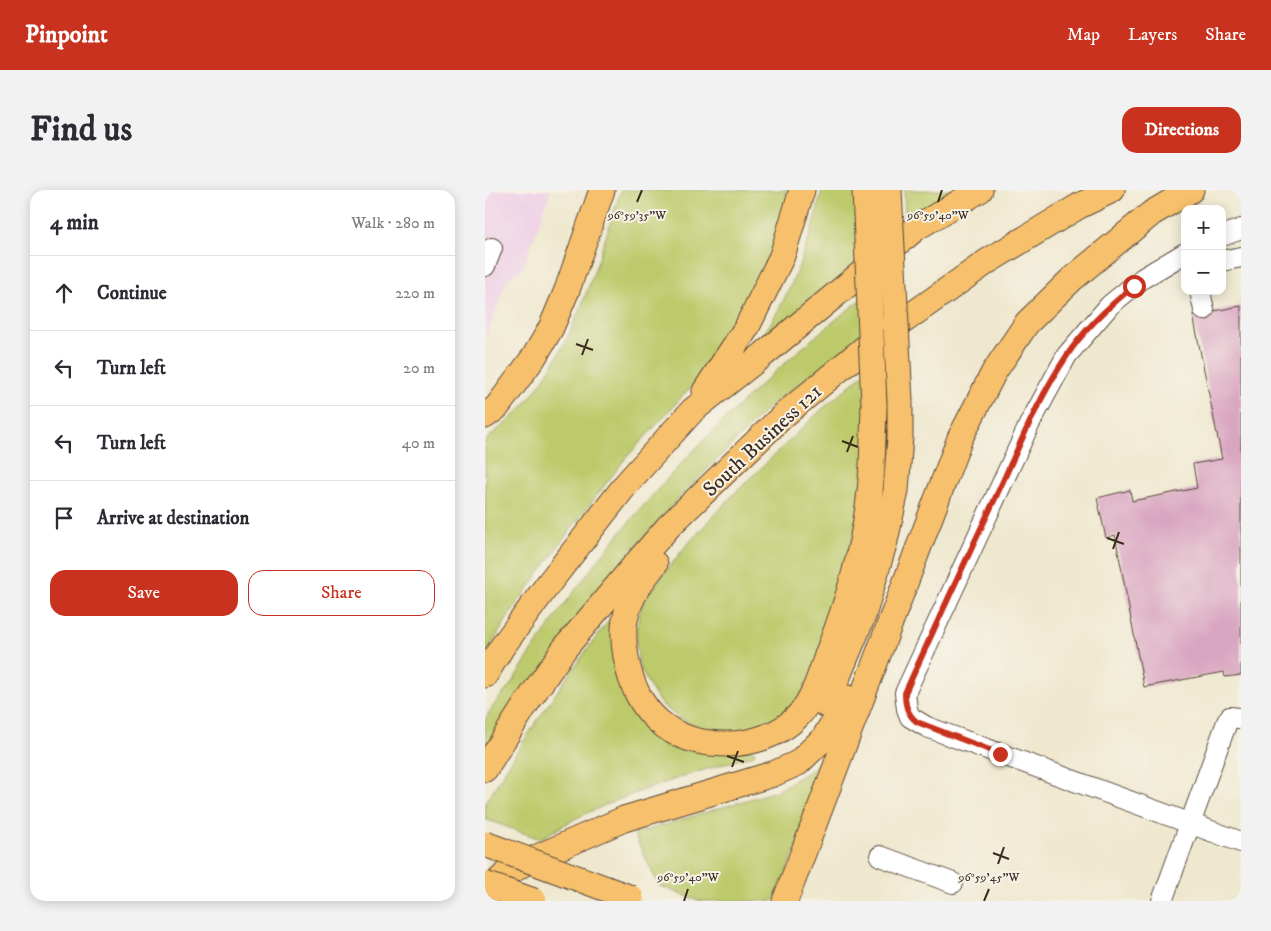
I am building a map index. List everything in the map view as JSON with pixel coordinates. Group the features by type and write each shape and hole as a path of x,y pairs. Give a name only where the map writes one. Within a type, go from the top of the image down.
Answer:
{"main road":[{"path":"485,416 497,408 534,358 551,328 587,236 602,190"},
{"path":"693,410 751,318 782,256 802,190"},
{"path":"669,526 669,546 633,595 623,628 629,674 640,700 654,717 672,732 691,739 713,744 741,744 761,739 777,732 798,716 813,694 844,612 863,533 870,492 874,405 865,190"},
{"path":"773,774 806,735 827,703 863,616 885,541 896,491 900,437 900,401 889,190"},
{"path":"485,674 549,583 628,482 693,410 764,354 916,228 980,190"},
{"name":"South Business 121","path":"485,770 526,704 565,648 634,566 669,526 785,414 865,348 988,261 1079,206 1112,190"},
{"path":"788,896 913,560 965,429 995,372 1027,324 1072,279 1144,219 1191,190"},
{"path":"485,894 505,875 527,862 624,819 773,774 798,763 824,738 842,710 866,660 897,576 904,566 913,560"},
{"path":"485,844 635,899"},
{"path":"485,884 534,901"}],"street":[{"path":"1226,235 1241,229"},
{"path":"1181,255 1143,278 1110,305 1067,355 1030,423 905,693 905,699 910,717 927,727 1241,842"},
{"path":"1226,261 1241,257"},
{"path":"1162,901 1227,722 1230,717 1239,718"},
{"path":"880,856 953,883"}],"shaded area":[{"path":"485,190 551,190 523,268 507,279 485,340"}],"green space":[{"path":"621,190 795,190 793,204 723,352 625,459 571,529 512,611 485,655 485,441 524,405 558,356 583,302"},
{"path":"822,190 859,190 862,258 749,356 773,319 791,285 809,238"},
{"path":"904,190 957,190 905,220"},
{"path":"864,297 866,330 768,408 683,494 624,559 485,755 485,721 490,711 511,684 560,610 598,560 679,466 723,421 769,378"},
{"path":"870,368 868,484 808,695 771,726 724,736 689,724 660,703 640,668 636,646 637,626 641,608 649,593 685,547 731,497 819,412"},
{"path":"622,603 642,713 755,751 754,755 625,797 577,818 540,839 485,819 485,804 517,752 567,677"},
{"path":"841,741 774,901 700,901 659,886 634,834 776,791 811,770"}],"building":[{"path":"1241,306 1241,675 1225,677 1224,672 1144,687 1115,535 1106,538 1097,498 1130,490 1132,501 1197,488 1193,464 1222,459 1193,315"}],"route":[{"path":"1000,754 917,722 910,717 905,693 1030,423 1055,374 1081,337 1110,305 1134,286"}]}
